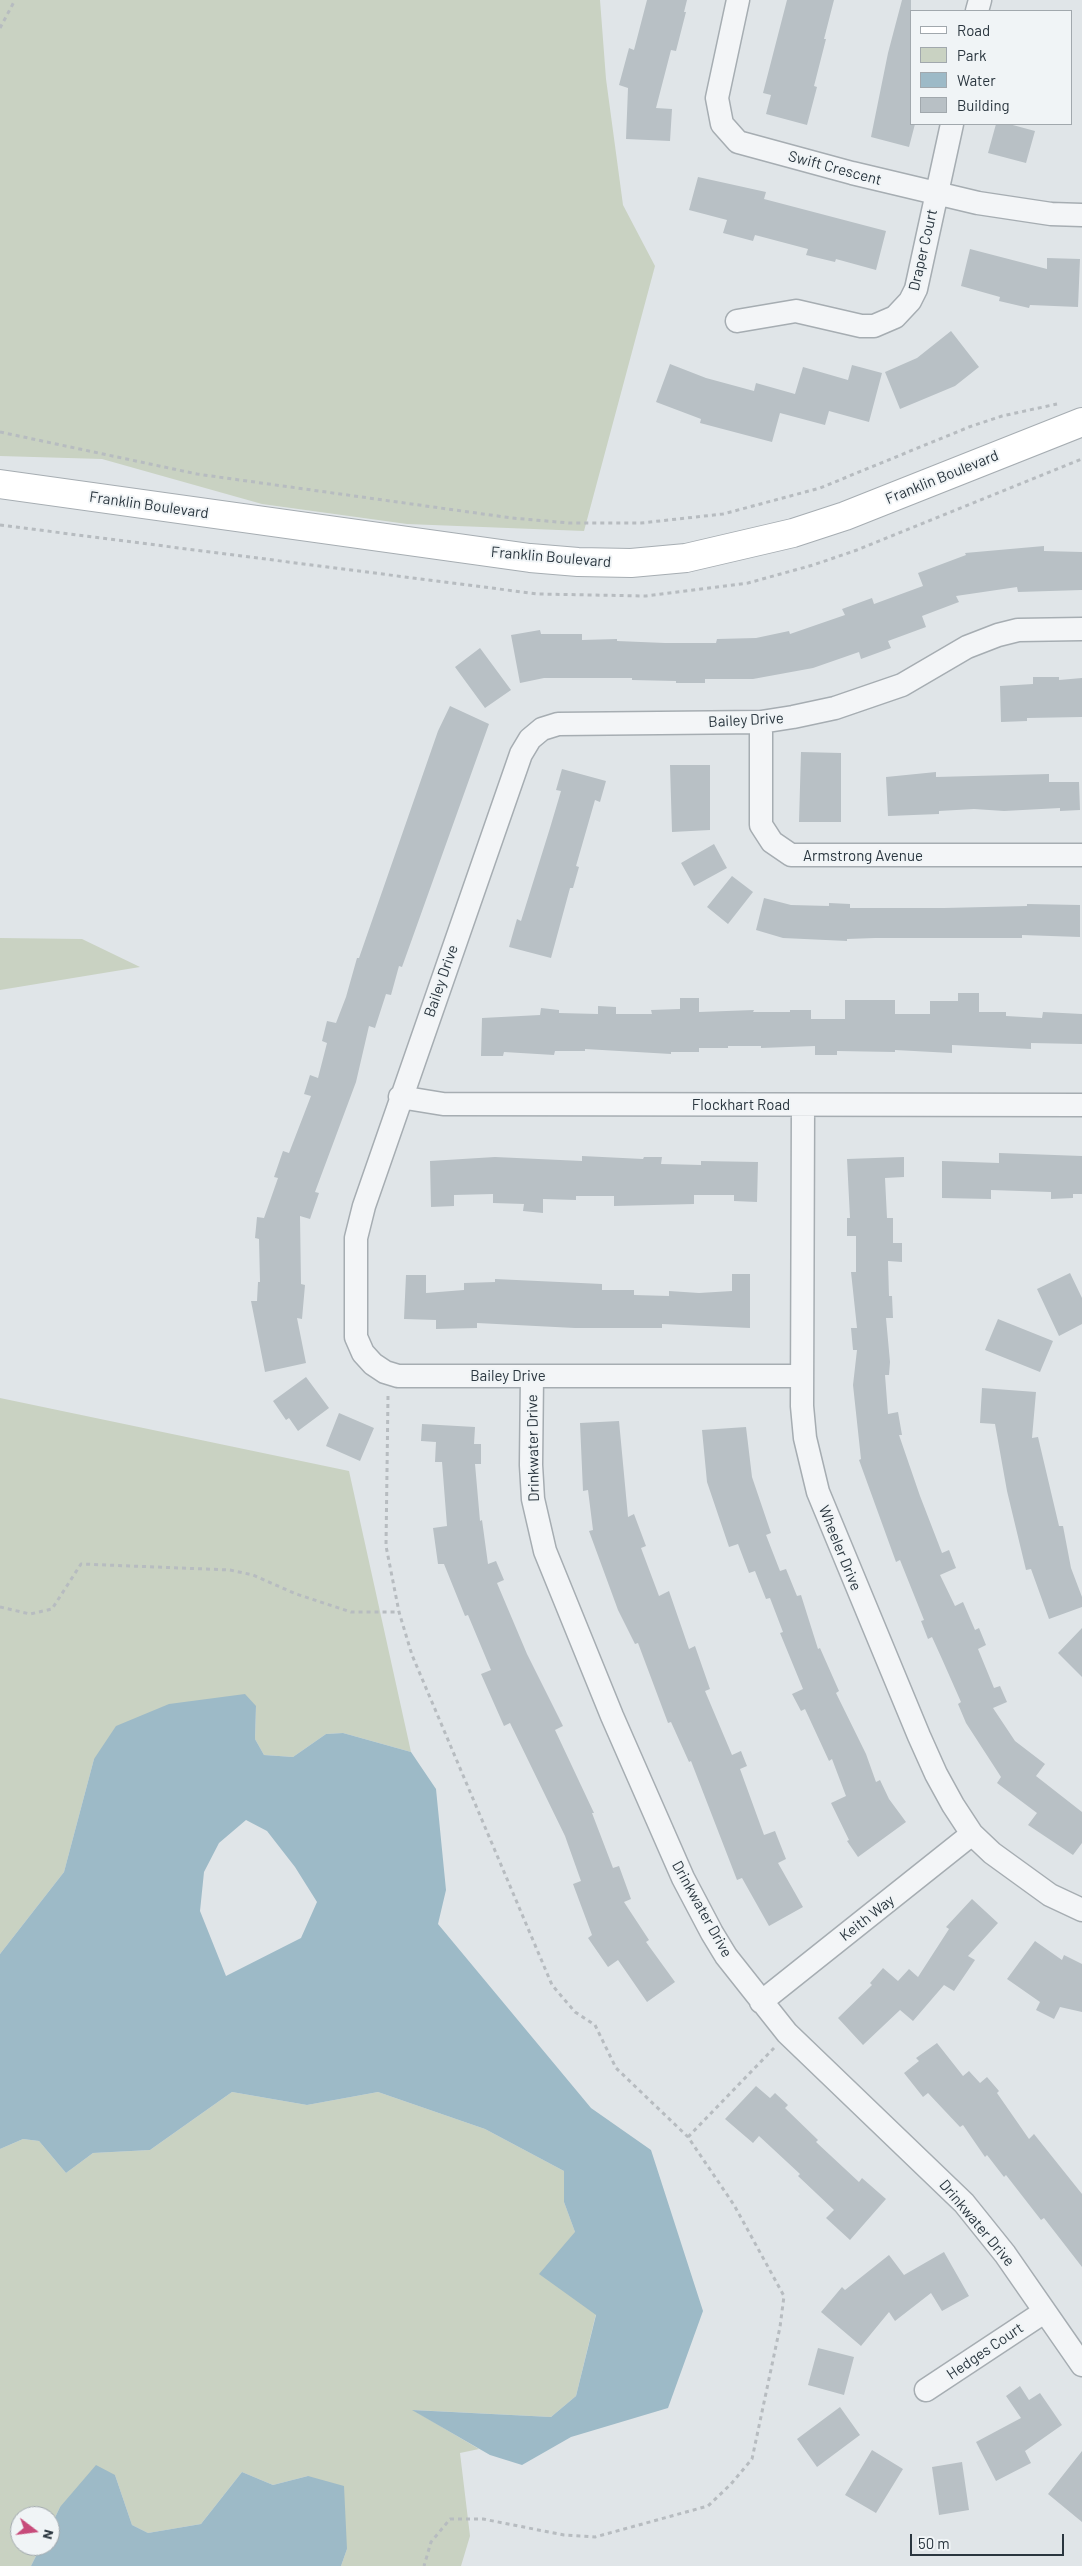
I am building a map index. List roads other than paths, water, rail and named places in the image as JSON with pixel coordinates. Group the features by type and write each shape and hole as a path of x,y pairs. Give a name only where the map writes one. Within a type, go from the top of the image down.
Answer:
{"main road":[{"name":"Franklin Boulevard","path":"0,484 530,558 578,562 631,563 686,558 739,548 793,533 845,516 1082,422"}],"street":[{"name":"Swift Crescent","path":"738,0 717,98 722,124 738,142 937,194 1051,214 1082,215"},
{"name":"Draper Court","path":"737,321 796,311 861,326 874,326 895,317 910,301 916,289 952,125"},
{"name":"Bailey Drive","path":"802,1376 398,1376 385,1372 373,1364 363,1353 356,1337 356,1238 400,1097 521,754 530,738 542,729 558,724 761,722 835,708 884,692 918,676 974,644 998,635 1018,630 1082,629"},
{"name":"Armstrong Avenue","path":"761,722 762,825 772,842 791,855 1082,854"},
{"name":"Flockhart Road","path":"400,1097 443,1104 1082,1105"},
{"name":"Wheeler Drive","path":"803,1105 802,1376 805,1438 821,1500 936,1774 972,1834 1022,1876 1050,1895 1082,1910"},
{"name":"Drinkwater Drive","path":"532,1376 531,1465 533,1499 538,1527 555,1577 612,1716 683,1878 726,1956 787,2033 964,2203 1005,2254 1082,2365"},
{"name":"Keith Way","path":"761,2002 972,1834"},
{"name":"Hedges Court","path":"926,2390 1044,2312"}],"water":[{"path":"245,1694 256,1706 255,1739 264,1755 293,1757 326,1734 343,1733 411,1752 436,1789 446,1890 438,1924 591,2108 651,2150 703,2311 668,2408 571,2437 522,2465 490,2455 412,2410 551,2417 576,2396 596,2315 539,2274 575,2232 564,2202 564,2171 485,2129 378,2092 307,2105 232,2092 150,2150 93,2153 66,2173 39,2141 23,2139 0,2149 0,1954 64,1872 94,1759 116,1726 169,1704","holes":["246,1820 267,1831 295,1867 317,1902 301,1938 226,1976 200,1911 204,1872 219,1843"]},
{"path":"96,2465 115,2475 132,2525 148,2533 201,2524 242,2472 273,2485 308,2476 344,2486 347,2549 341,2566 31,2566 36,2556 60,2556 60,2507"}]}
